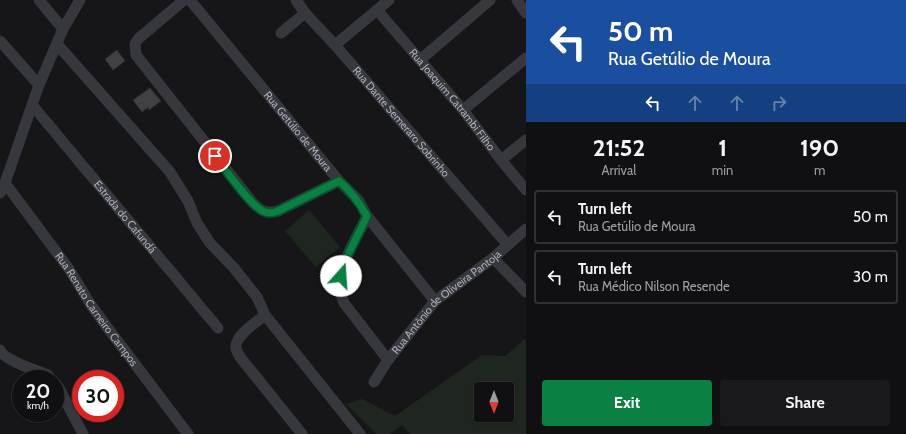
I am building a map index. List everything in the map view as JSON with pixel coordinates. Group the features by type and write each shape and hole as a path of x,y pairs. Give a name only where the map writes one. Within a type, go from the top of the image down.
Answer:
{"street":[{"path":"39,0 63,29"},
{"path":"2,188 33,106 39,85 63,29 80,0"},
{"path":"184,0 138,39 135,44 136,55 253,203 263,211 270,213 278,211 339,181"},
{"name":"Rua Getúlio de Moura","path":"190,0 339,181 353,194 367,216 435,302"},
{"name":"Rua Dante Semeraro Sobrinho","path":"296,0 305,13 335,45 507,244"},
{"path":"335,45 389,0"},
{"path":"420,60 490,0"},
{"path":"517,0 526,13"},
{"name":"Rua Joaquim Catrambi Filho","path":"377,10 463,110 526,190"},
{"path":"280,33 305,13"},
{"path":"0,41 39,85"},
{"path":"57,44 170,172 188,201 197,223 206,236 257,297 265,315 360,434"},
{"path":"463,110 526,58"},
{"name":"Estrada do Cafundá","path":"33,106 218,328"},
{"path":"501,160 526,140"},
{"name":"Rua Renato Carneiro Campos","path":"2,188 69,269 91,306 188,434"},
{"path":"367,216 342,267 340,284 341,296 344,303 388,360"},
{"name":"Rua Antônio de Oliveira Pantoja","path":"374,382 388,360 435,302 493,258 507,244 526,229"},
{"path":"493,258 526,292"},
{"path":"265,315 239,336 236,342 236,348 240,357 302,434"},
{"path":"0,350 2,354 10,360 35,370"},
{"path":"64,398 83,434"}],"shaded area":[{"path":"309,210 340,247 316,267 285,231"},
{"path":"526,338 526,434 410,434 402,425 390,434 376,434 346,404 362,399 395,416 482,355 505,356"}],"building":[{"path":"117,50 125,61 113,70 105,59"},
{"path":"150,88 161,101 149,110 148,107 142,112 133,100"}],"route":[{"path":"215,156 253,203 263,211 270,213 278,211 339,181 348,189 359,201 367,216 342,267 341,276"}]}
